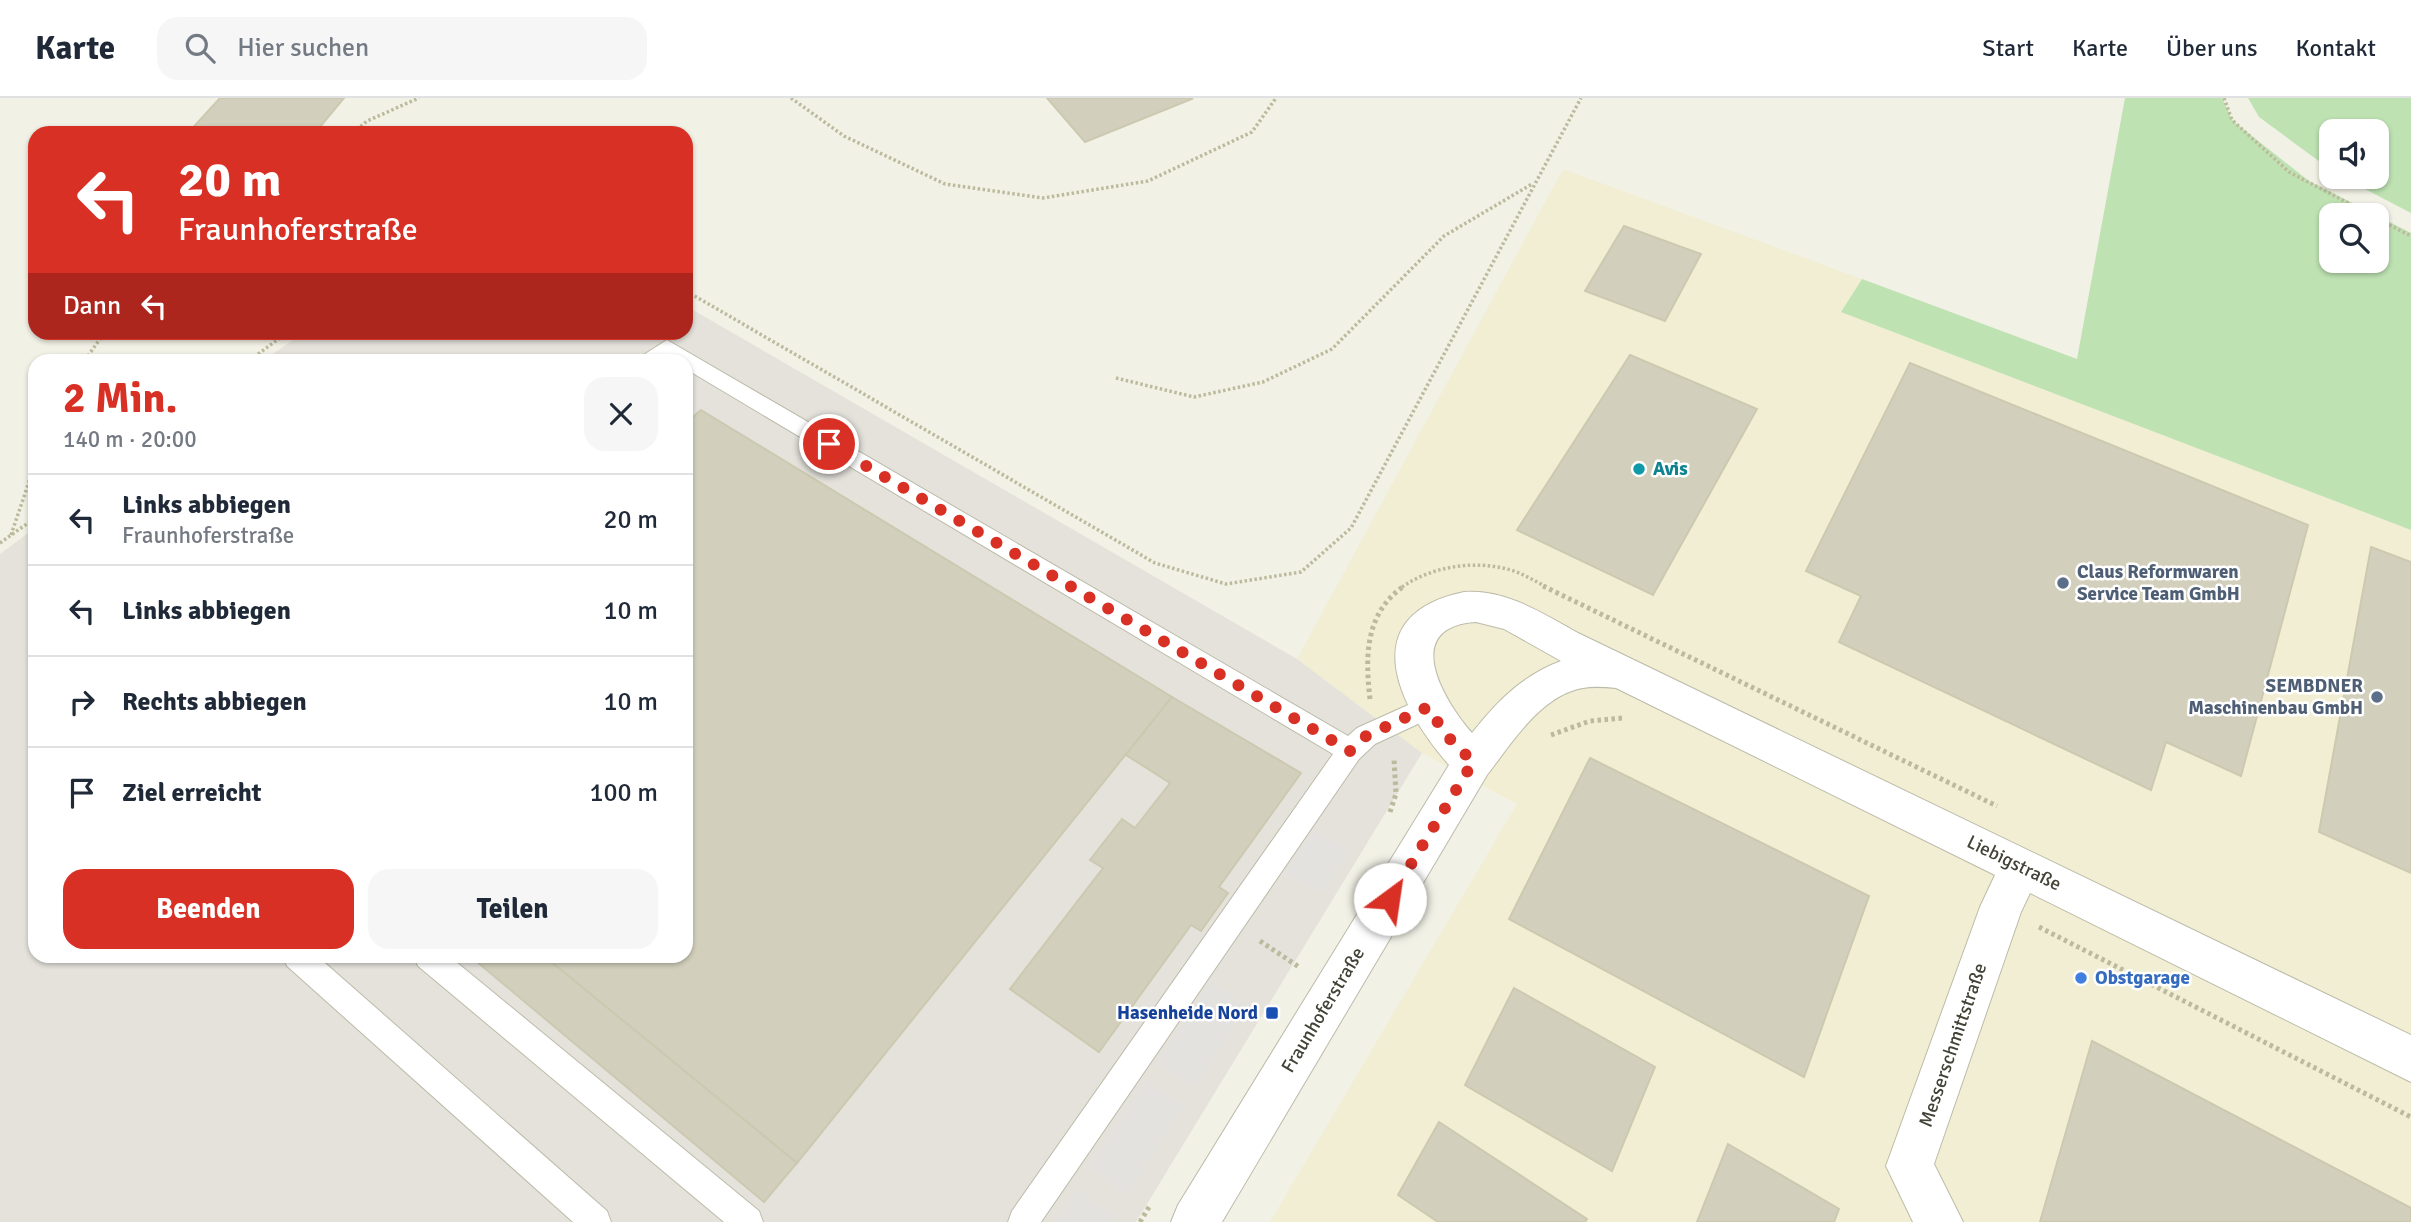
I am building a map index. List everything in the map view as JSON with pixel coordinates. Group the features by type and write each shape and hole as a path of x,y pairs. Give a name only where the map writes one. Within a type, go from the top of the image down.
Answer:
{"street":[{"path":"1473,762 1446,735 1428,707 1415,668 1414,649 1423,629 1437,615 1473,606 1505,614 1617,671"},
{"name":"Fraunhoferstraße","path":"1195,1222 1473,762 1531,695 1553,680 1580,671 1617,671"},
{"name":"Liebigstraße","path":"1617,671 2021,866 2411,1059"},
{"name":"Messerschmittstraße","path":"1939,1222 1910,1166 2001,907 2021,866"}],"lane":[{"path":"660,354 667,348 677,354"},
{"path":"693,363 1350,751"},
{"path":"1023,1222 1350,751 1366,736 1428,707"},
{"path":"305,963 596,1222"},
{"path":"436,963 748,1222"}],"path":[{"path":"361,126 419,98"},
{"path":"792,98 844,136 944,184 1043,198 1148,181 1251,132 1276,98"},
{"path":"693,295 1155,563 1226,584 1301,572 1351,528 1581,98"},
{"path":"2224,98 2232,120 2289,172 2348,203"},
{"path":"1116,378 1194,397 1263,382 1332,349 1444,236 1534,184"},
{"path":"2389,225 2411,236"},
{"path":"258,354 277,340"},
{"path":"10,536 28,484"},
{"path":"0,543 28,523"},
{"path":"1388,820 1396,794 1395,763 1370,700 1367,672 1371,626 1398,588 1422,574 1468,564 1509,569 1530,576 2001,808"},
{"path":"1507,720 1550,736 1590,721 1635,717"},
{"path":"2038,926 2411,1117"},
{"path":"1292,979 1307,956"},
{"path":"1140,1222 1154,1199"}],"shaded area":[{"path":"1563,169 1862,279 1842,312 2411,530 2411,1222 1270,1222 1517,804 1422,753 1297,659"},
{"path":"693,310 1297,659 1422,753 1136,1222 0,1222 0,554 28,533 28,963 693,963 693,354 273,354 293,340 693,340"},
{"path":"1314,830 1350,850 1320,894 1284,873"},
{"path":"1210,982 1246,1005 1194,1089 1157,1064"},
{"path":"1146,1080 1184,1105 1127,1195 1089,1168"},
{"path":"1077,1188 1115,1216 1111,1222 1055,1222"}],"green space":[{"path":"2125,98 2222,98 2233,121 2319,186 2319,189 2325,189 2352,203 2319,203 2319,273 2389,273 2389,222 2411,233 2411,530 1841,312 1862,279 2077,359"},
{"path":"2248,98 2411,98 2411,213 2365,189 2389,189 2389,119 2319,119 2319,161 2259,117"}],"building":[{"path":"220,98 344,98 321,126 194,126"},
{"path":"1047,98 1191,98 1192,99 1085,142"},
{"path":"1624,226 1701,254 1665,321 1585,291"},
{"name":"Avis","path":"1630,355 1757,409 1653,595 1517,530"},
{"name":"Claus Reformwaren Service Team GmbH","path":"1910,363 2308,525 2241,776 2166,742 2151,790 1839,642 1861,596 1806,571"},
{"path":"701,410 1172,697 797,1163 553,963 693,963 693,417"},
{"name":"SEMBDNER Maschinenbau GmbH","path":"2371,547 2411,562 2411,873 2319,832"},
{"path":"1172,697 1301,773 1219,887 1228,893 1201,931 1191,925 1099,1052 1010,989 1103,868 1090,860 1122,819 1135,828 1170,783 1126,755"},
{"path":"1590,758 1869,896 1804,1077 1509,919"},
{"path":"478,963 553,963 797,1163 764,1202"},
{"path":"1514,988 1655,1067 1612,1171 1465,1085"},
{"path":"2092,1041 2411,1208 2411,1222 2040,1222"},
{"path":"1439,1122 1587,1219 1585,1222 1438,1222 1398,1195"},
{"path":"1728,1144 1839,1209 1834,1222 1697,1222"}],"place":[{"name":"Avis","path":"1639,469"},
{"name":"Claus Reformwaren Service Team GmbH","path":"2063,583"},
{"name":"SEMBDNER Maschinenbau GmbH","path":"2377,697"},
{"name":"Obstgarage","path":"2081,978"},
{"name":"Hasenheide Nord","path":"1272,1013"}],"route":[{"path":"829,444 1350,751 1366,736 1428,707 1446,735 1473,762 1390,899"}]}
